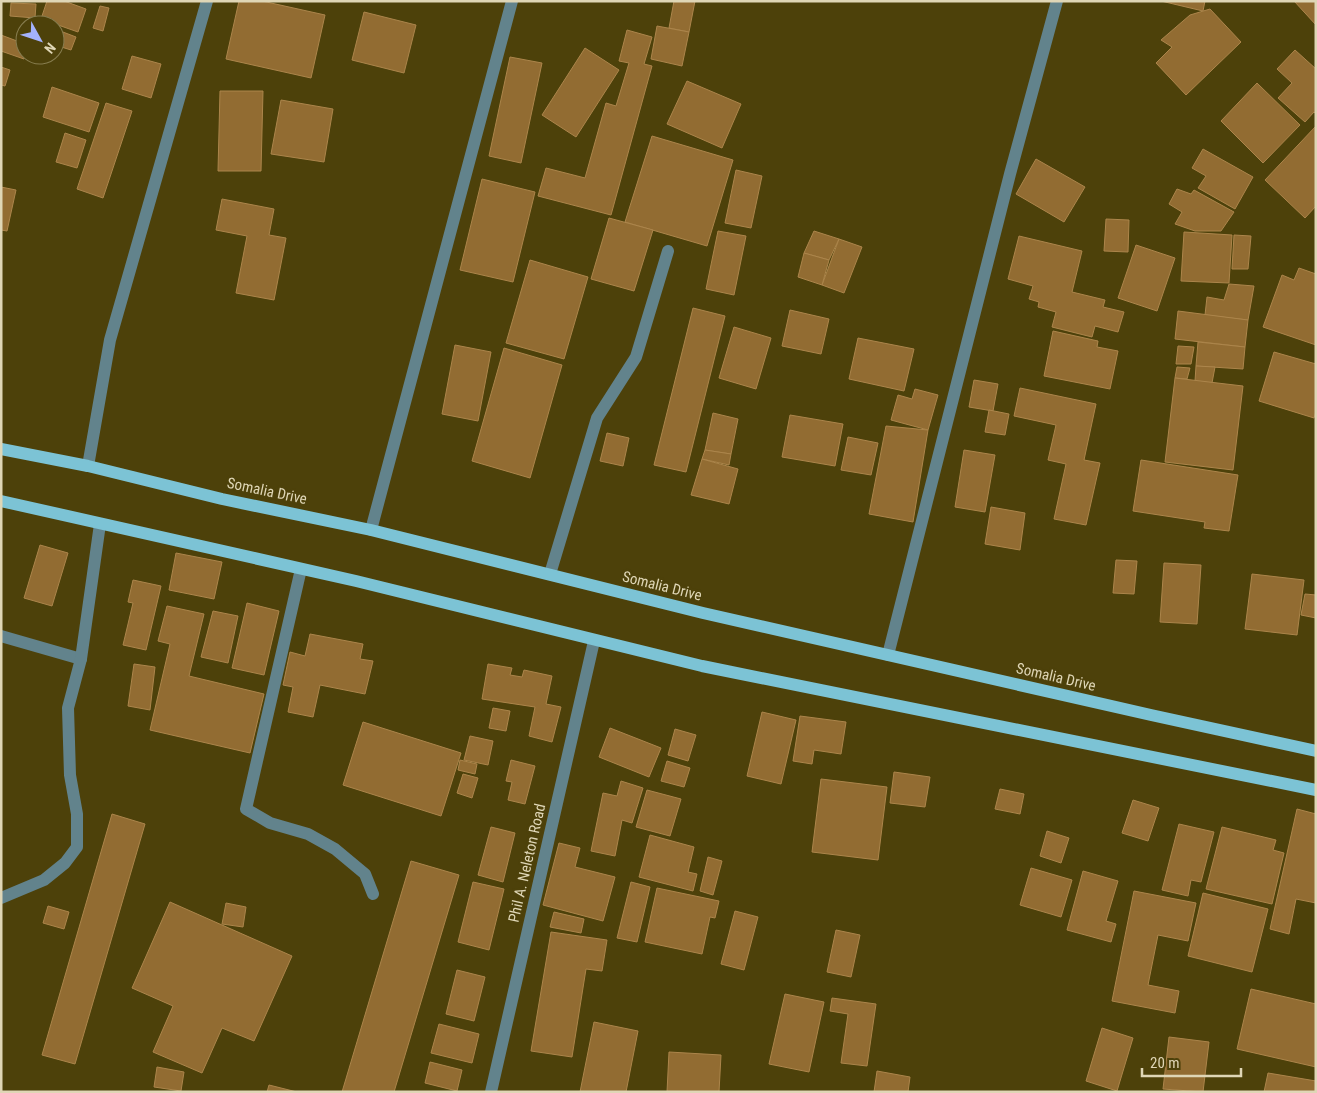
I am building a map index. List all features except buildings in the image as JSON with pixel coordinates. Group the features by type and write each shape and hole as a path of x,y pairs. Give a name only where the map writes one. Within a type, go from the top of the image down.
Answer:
{"main road":[{"name":"Somalia Drive","path":"1,449 88,466 222,499 371,530 694,611 1316,750"},
{"path":"1,501 301,569 702,666 1316,790"}],"street":[{"path":"88,466 110,340 207,1"},
{"path":"371,530 512,1"},
{"path":"888,655 1010,174 1057,1"},
{"path":"550,574 597,418 636,357 668,251"},
{"path":"1,898 44,880 65,863 77,846 77,814 70,775 68,708 80,659 100,524"},
{"path":"301,569 246,809 270,823 308,834 335,850 365,874 373,894"},
{"path":"1,636 80,659"},
{"name":"Phil A. Neleton Road","path":"491,1092 594,641"}]}
